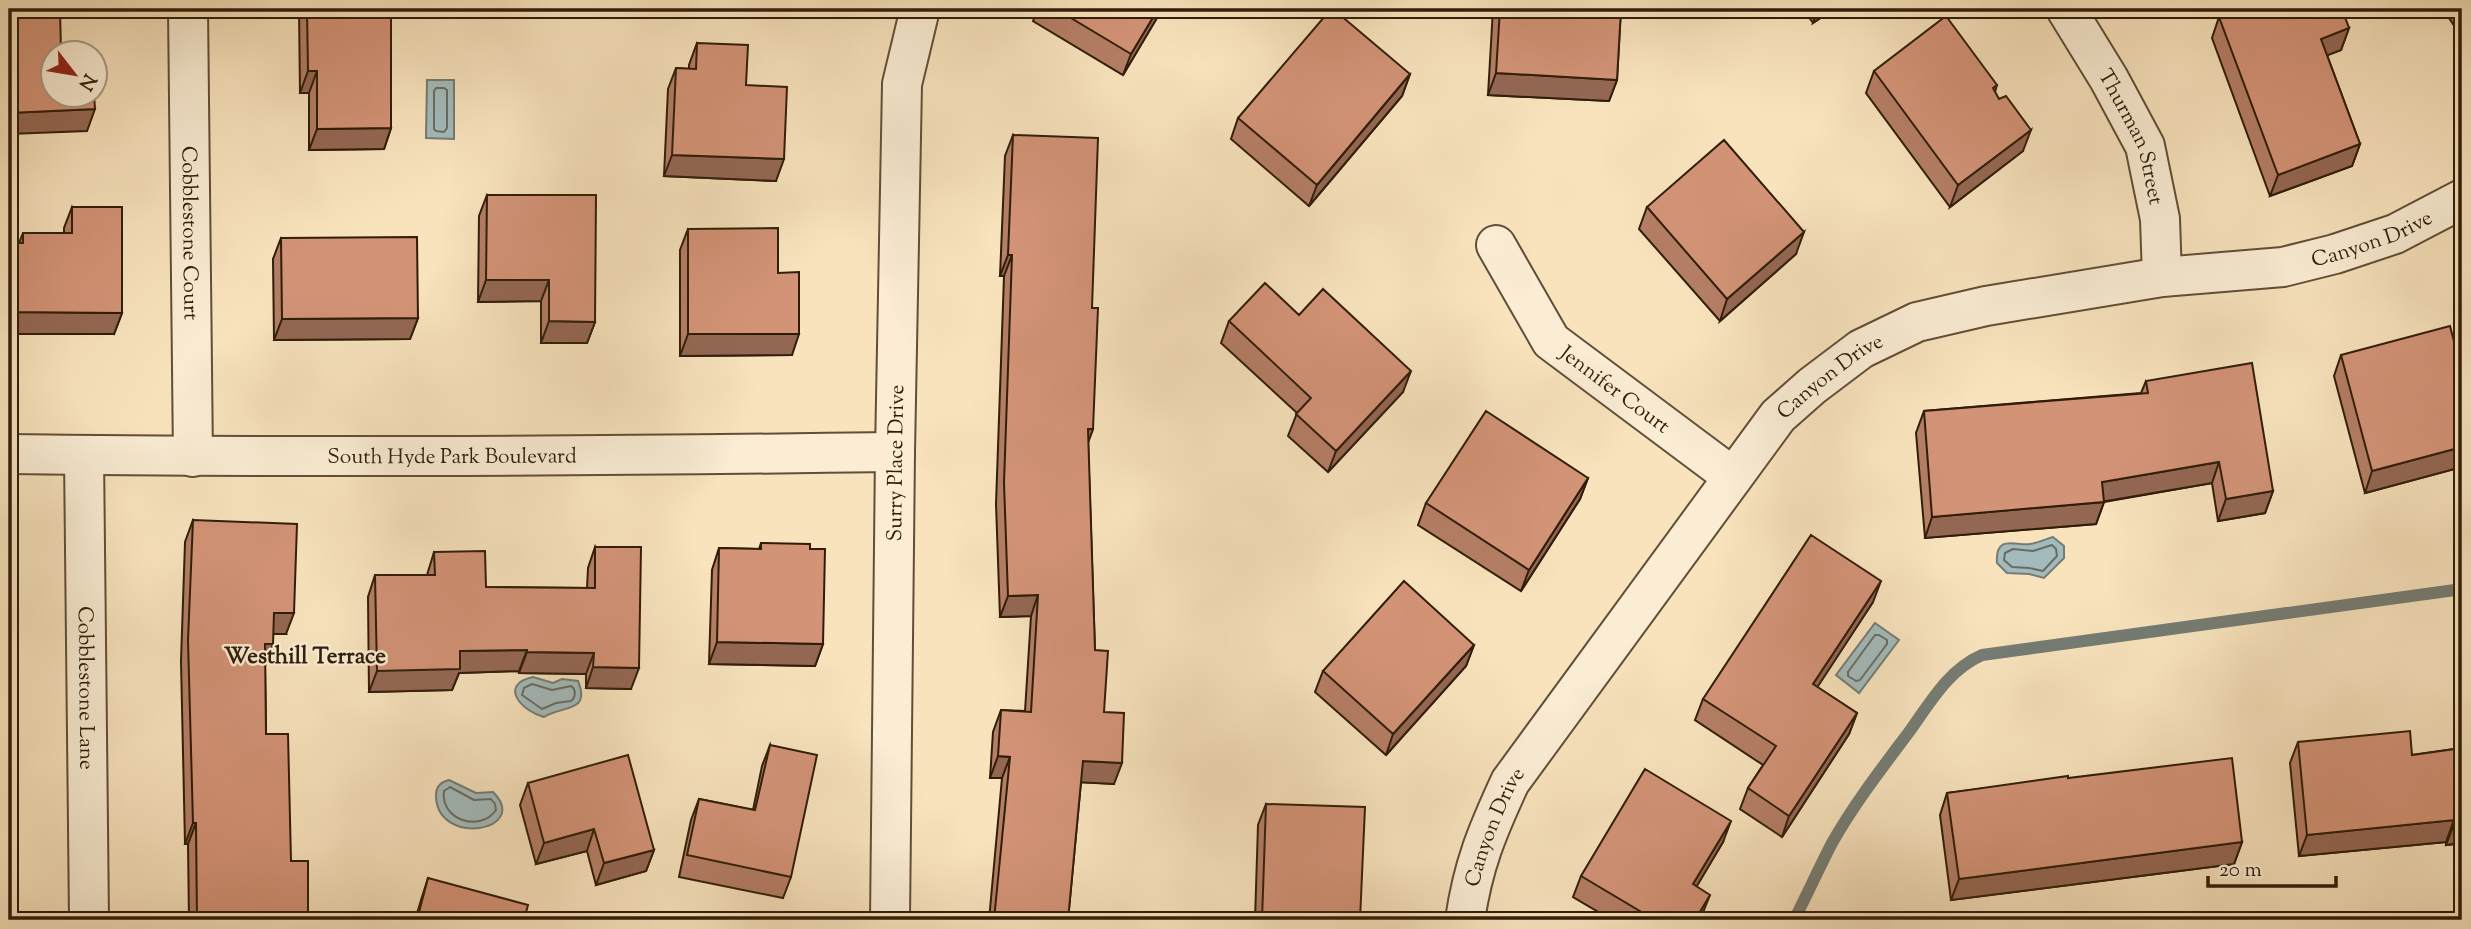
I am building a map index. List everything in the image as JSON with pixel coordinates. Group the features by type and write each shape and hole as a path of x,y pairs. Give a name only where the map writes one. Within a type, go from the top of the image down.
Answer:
{"street":[{"name":"Cobblestone Court","path":"188,9 193,457"},
{"name":"Surry Place Drive","path":"890,920 902,84 920,9"},
{"name":"Thurman Street","path":"2066,9 2109,79 2145,146 2160,219 2162,277"},
{"name":"Canyon Drive","path":"1465,920 1471,882 1486,834 1510,782 1778,416 1861,349 1917,322 1986,306 2162,277 2283,267 2335,254 2395,234 2462,199"},
{"name":"Jennifer Court","path":"1496,245 1551,341 1733,477"},
{"name":"South Hyde Park Boulevard","path":"9,454 193,457 895,452"},
{"name":"Cobblestone Lane","path":"84,455 89,920"}],"water":[{"path":"427,80 454,80 454,139 426,138"},
{"path":"2053,537 2064,546 2064,558 2044,578 2007,573 1997,563 1999,548 2007,543 2030,544"},
{"path":"1875,623 1899,640 1859,693 1836,675"},
{"path":"533,677 553,683 562,679 578,681 581,698 573,706 544,717 536,714 522,704 515,692 522,681"},
{"path":"449,780 476,793 493,792 502,806 501,816 492,824 479,828 464,828 450,822 440,812 436,795 439,785"}],"building":[{"path":"9,9 60,9 61,38 38,38 38,108 95,109 9,113"},
{"path":"307,9 391,9 391,128 317,129 317,71 308,71"},
{"path":"1056,9 1158,9 1131,54"},
{"path":"1331,9 1410,74 1317,185 1238,118"},
{"path":"1500,9 1621,9 1617,80 1496,73"},
{"path":"2242,9 2342,9 2349,28 2321,39 2360,144 2278,175 2219,17"},
{"path":"1946,16 1997,85 1993,88 1999,99 2006,96 2031,130 1958,185 1874,71"},
{"path":"697,43 748,45 746,85 787,87 784,159 672,155 676,68 696,69"},
{"path":"1013,135 1098,138 1092,308 1098,308 1093,429 1088,429 1095,650 1108,651 1104,712 1124,713 1122,763 1083,761 1068,920 994,920 1010,757 998,756 1001,710 1031,712 1038,595 1008,596 1004,483 1012,255 1008,255"},
{"path":"1724,140 1804,232 1727,299 1647,207"},
{"path":"487,195 596,195 595,322 549,321 549,280 486,280"},
{"path":"72,207 122,207 122,313 9,312 9,243 23,243 23,233 72,233"},
{"path":"778,228 778,273 799,272 799,334 688,334 688,229"},
{"path":"417,237 418,318 282,319 281,238"},
{"path":"1265,283 1299,315 1323,289 1411,371 1336,451 1296,414 1311,398 1229,321"},
{"path":"2450,326 2462,372 2462,447 2372,471 2341,355"},
{"path":"2252,363 2273,491 2226,499 2219,462 2102,482 2104,502 1932,517 1924,411 2148,393 2146,381"},
{"path":"1486,411 1588,478 1529,570 1426,503"},
{"path":"193,520 297,524 294,613 274,613 273,644 265,644 266,734 288,734 291,861 308,861 308,920 197,920 196,823 193,823 188,640"},
{"path":"1811,535 1881,581 1813,684 1857,713 1789,816 1748,788 1776,746 1703,699"},
{"path":"761,543 810,544 810,549 825,549 823,644 717,642 719,548 761,549"},
{"path":"595,547 641,547 639,668 593,667 594,653 527,650 460,651 460,669 377,671 375,575 435,575 434,552 485,551 486,587 595,588"},
{"path":"1404,581 1474,645 1393,734 1323,671"},
{"path":"2410,731 2412,755 2462,748 2462,823 2454,824 2454,820 2307,835 2298,742"},
{"path":"770,745 817,755 791,877 687,855 699,799 755,810"},
{"path":"628,755 654,850 604,863 594,829 544,843 528,783"},
{"path":"2232,758 2242,842 1959,879 1947,793 2068,776"},
{"path":"1645,769 1731,821 1693,884 1710,895 1695,920 1655,920 1581,876"},
{"path":"1266,804 1365,807 1360,920 1262,920"},
{"path":"428,878 528,905 524,920 417,920"}],"waterway":[{"path":"1794,920 1832,843 1869,786 1949,678 1982,655 2462,589"}],"district":[{"name":"Westhill Terrace","path":"305,655"}]}
